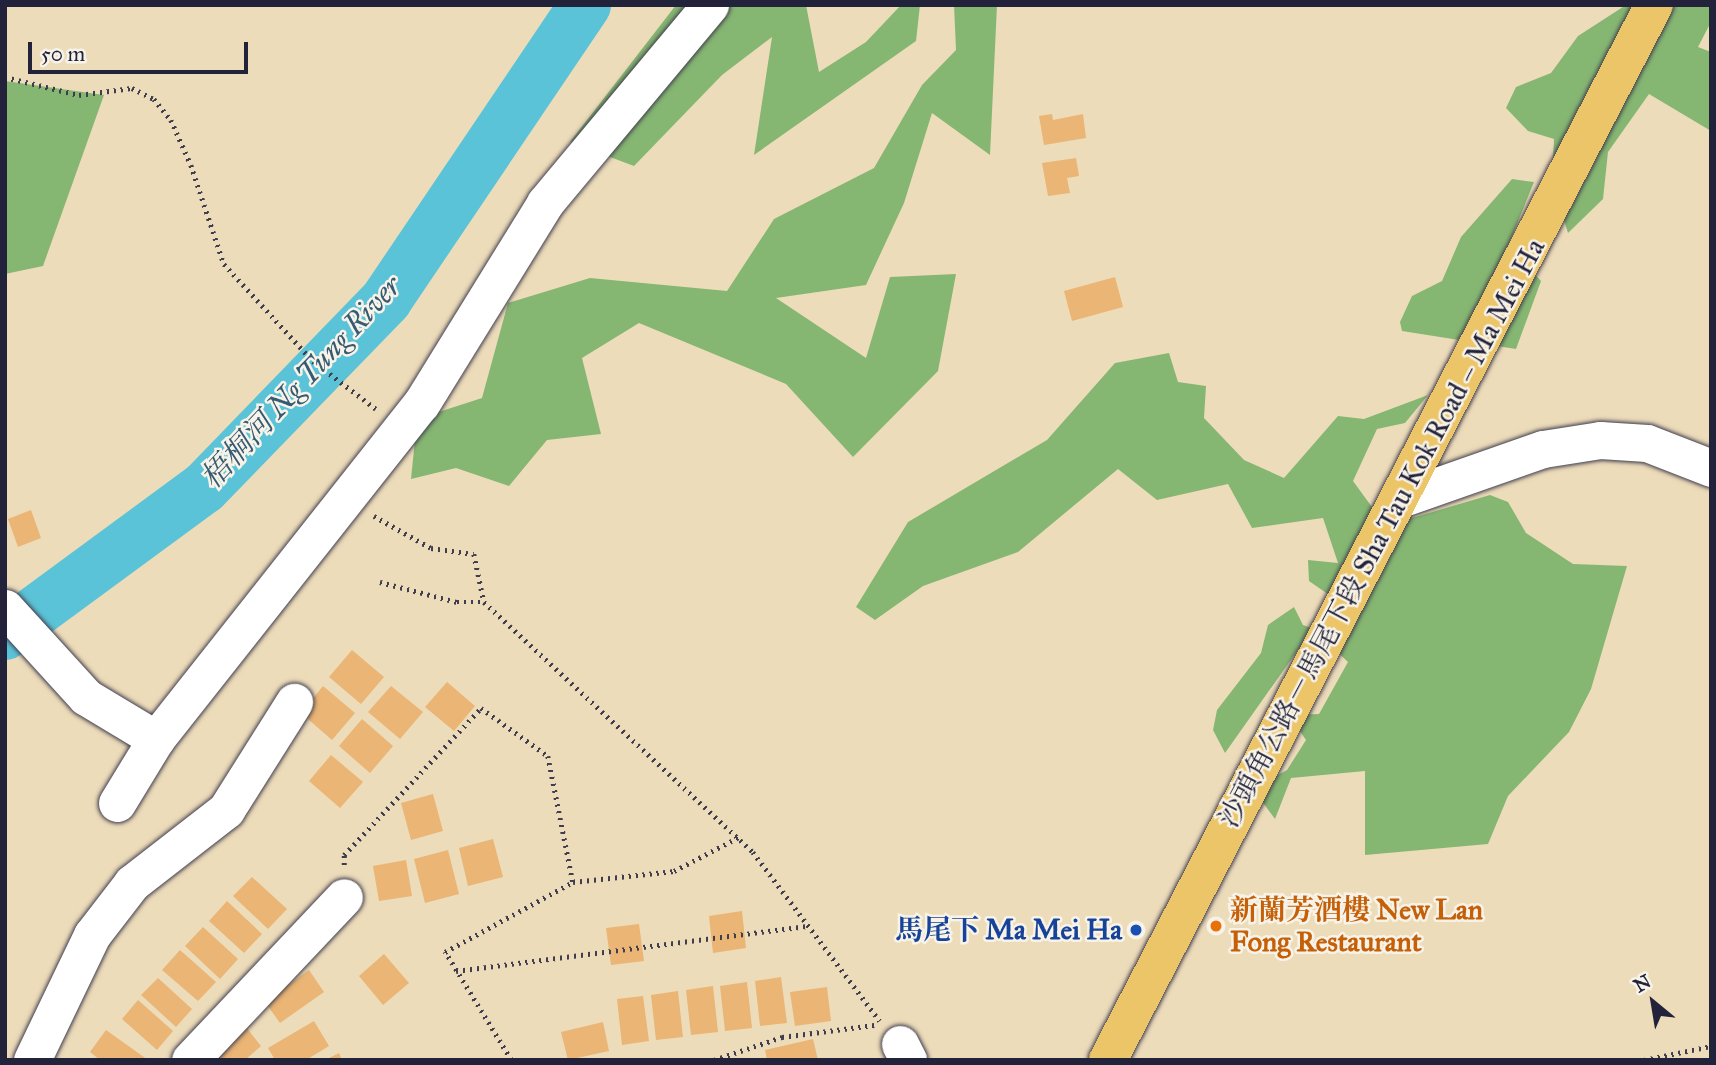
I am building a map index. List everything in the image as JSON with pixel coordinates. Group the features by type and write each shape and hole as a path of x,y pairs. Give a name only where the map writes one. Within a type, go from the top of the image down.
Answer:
{"main road":[{"name":"沙頭角公路－馬尾下段 Sha Tau Kok Road – Ma Mei Ha","path":"1108,1060 1403,498 1654,5"}],"lane":[{"path":"117,803 156,739 401,429 545,204 710,5"},
{"path":"1403,498 1543,449 1600,440 1647,443 1711,468"},
{"path":"10,612 86,697 156,739"},
{"path":"32,1060 92,935 132,883 226,810 294,702"},
{"path":"190,1060 344,897"}],"path":[{"path":"5,77 79,95 132,88 154,99 171,120 191,165 224,264 313,361 401,429"},
{"path":"365,474 375,487 372,513 378,521 431,548 474,554 484,602 738,837 882,1024 782,1037 714,1060"},
{"path":"380,582 457,602 484,602"},
{"path":"344,897 344,855 481,708 548,757 573,881"},
{"path":"511,1060 445,952 573,881 674,871 738,837"},
{"path":"456,971 809,926"},
{"path":"1644,1060 1711,1046"}],"green space":[{"path":"676,5 806,5 819,72 866,42 901,5 920,5 916,41 754,155 772,37 722,75 634,166 570,142"},
{"path":"954,5 997,5 990,155 932,113 904,203 866,285 776,298 866,358 890,277 956,274 938,371 853,457 786,384 639,323 582,358 601,434 547,440 509,486 456,468 411,479 417,419 482,398 508,303 590,278 727,291 774,219 874,168 922,85 956,50"},
{"path":"1626,5 1711,5 1711,22 1698,47 1711,52 1711,131 1649,94 1608,152 1603,199 1568,233 1552,182 1554,139 1528,131 1506,108 1516,87 1551,73 1578,36"},
{"path":"5,81 104,95 43,266 5,274"},
{"path":"1512,179 1534,182 1508,246 1541,281 1516,349 1402,331 1400,322 1412,296 1442,281 1461,237"},
{"path":"1169,353 1178,382 1206,386 1204,418 1244,460 1284,478 1338,416 1364,419 1428,395 1405,423 1377,429 1353,481 1388,529 1405,509 1412,518 1490,495 1508,502 1526,533 1573,564 1627,566 1591,689 1569,732 1508,796 1488,844 1365,855 1365,771 1291,778 1275,819 1253,789 1287,770 1306,740 1289,715 1319,714 1348,662 1332,647 1300,647 1225,753 1213,730 1217,710 1261,653 1268,625 1294,607 1303,625 1342,639 1355,613 1309,581 1308,560 1338,563 1323,518 1252,528 1228,484 1157,500 1118,469 1018,552 923,586 875,620 856,607 908,522 1047,440 1115,363"}],"building":[{"path":"1052,114 1053,120 1083,114 1086,138 1044,145 1039,116"},
{"path":"1076,158 1079,176 1067,178 1070,193 1048,196 1042,163"},
{"path":"1115,277 1123,307 1072,321 1064,291"},
{"path":"31,510 41,538 18,547 8,519"},
{"path":"352,650 384,677 361,704 329,677"},
{"path":"447,682 475,706 454,731 425,707"},
{"path":"323,686 355,713 332,740 301,713"},
{"path":"391,686 423,712 400,739 368,712"},
{"path":"362,719 393,746 370,773 339,746"},
{"path":"331,755 363,782 340,808 309,781"},
{"path":"433,794 443,831 411,840 401,803"},
{"path":"493,839 503,877 468,886 459,848"},
{"path":"448,850 459,894 425,903 414,859"},
{"path":"406,860 412,896 379,901 373,866"},
{"path":"252,877 287,909 268,929 233,896"},
{"path":"227,901 262,934 244,953 209,921"},
{"path":"742,911 746,948 713,953 709,916"},
{"path":"639,924 644,961 611,965 606,928"},
{"path":"203,927 238,959 220,979 185,946"},
{"path":"180,950 216,982 198,1001 162,970"},
{"path":"384,954 409,983 383,1005 359,976"},
{"path":"309,970 324,992 280,1023 265,1002"},
{"path":"781,977 787,1023 760,1026 755,981"},
{"path":"158,978 192,1009 176,1027 141,995"},
{"path":"747,982 752,1028 725,1031 720,986"},
{"path":"713,986 718,1032 691,1035 686,990"},
{"path":"827,987 831,1021 795,1026 790,992"},
{"path":"678,991 683,1037 656,1040 651,995"},
{"path":"643,996 649,1041 622,1045 617,999"},
{"path":"138,1000 173,1031 157,1050 122,1019"},
{"path":"314,1021 329,1046 306,1060 275,1060 268,1048"},
{"path":"242,1022 261,1046 245,1060 212,1060"},
{"path":"603,1022 609,1051 568,1060 561,1032"},
{"path":"106,1030 148,1060 100,1060 90,1052"},
{"path":"813,1039 818,1060 767,1060 765,1050"},
{"path":"339,1053 342,1060 325,1060"}],"waterway":[{"name":"梧桐河 Ng Tung River","path":"5,634 204,488 386,300 585,5"}],"place":[{"name":"新蘭芳酒樓 New Lan Fong Restaurant","path":"1216,926"},
{"name":"馬尾下 Ma Mei Ha","path":"1136,930"}]}
